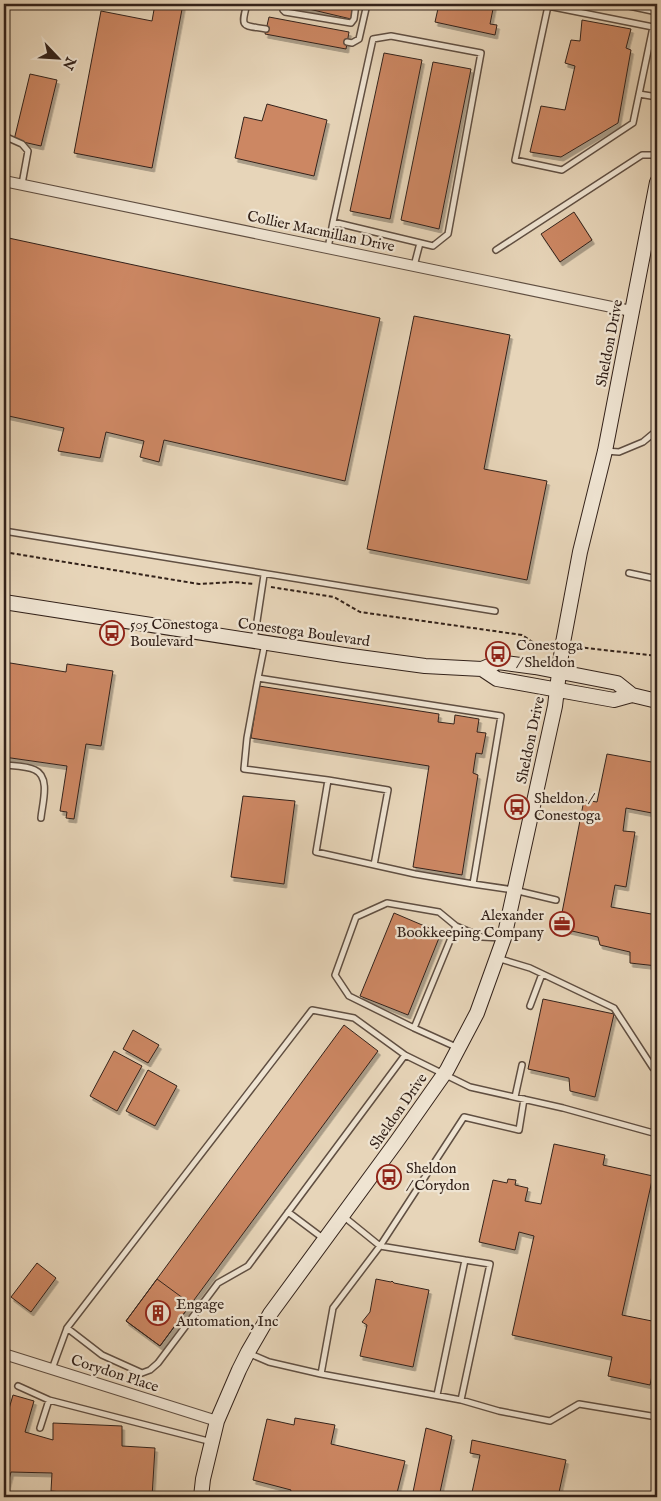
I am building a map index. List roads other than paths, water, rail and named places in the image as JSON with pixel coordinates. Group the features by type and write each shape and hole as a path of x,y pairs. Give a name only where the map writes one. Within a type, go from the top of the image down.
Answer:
{"street":[{"name":"Collier Macmillan Drive","path":"4,181 631,311"},
{"name":"Sheldon Drive","path":"201,1497 203,1479 218,1421 238,1370 270,1314 444,1074 477,1013 504,938 554,706 562,648 580,552 605,450 631,311 653,228 657,182"},
{"name":"Conestoga Boulevard","path":"4,602 425,666 482,669 498,662 559,671 617,683 632,695 657,701"},
{"name":"Conestoga Boulevard","path":"482,669 497,679 614,700 632,695"},
{"name":"Corydon Place","path":"4,1354 218,1421"}],"lane":[{"path":"247,4 242,20 244,24 266,29"},
{"path":"283,4 285,12 351,23 354,19 356,4"},
{"path":"347,42 352,43 359,39 367,4"},
{"path":"620,4 657,12"},
{"path":"548,6 655,27 633,123 562,170 515,160 548,6"},
{"path":"328,248 333,222 372,39 391,36 481,53 448,234 433,246 333,222"},
{"path":"639,94 657,97"},
{"path":"4,136 22,144 28,151 22,184"},
{"path":"496,250 642,154 657,155"},
{"path":"414,266 420,243"},
{"path":"605,450 619,452 643,442 656,433 657,421"},
{"path":"4,531 264,575 495,611"},
{"path":"628,573 657,579"},
{"path":"264,575 258,678 247,738 244,769 388,790 374,865"},
{"path":"258,678 501,716 472,884"},
{"path":"4,765 36,770 41,774 45,781 41,818"},
{"path":"328,780 316,852 415,874 514,890 556,900"},
{"path":"458,1048 349,996 335,975 356,917 387,903 439,912 456,926 482,937 504,938"},
{"path":"414,1028 456,926"},
{"path":"496,958 530,968 614,1008 653,1068 657,1069"},
{"path":"530,1006 542,974"},
{"path":"52,1369 67,1328 312,1010 354,1018 405,1055 470,1087 563,1108 657,1134"},
{"path":"67,1328 102,1354 142,1372 150,1370 158,1363 218,1283 248,1266 405,1055"},
{"path":"514,1097 522,1065"},
{"path":"321,1374 332,1308 380,1246 464,1117 519,1130 524,1099"},
{"path":"288,1212 325,1239"},
{"path":"342,1215 380,1246 490,1264 461,1400"},
{"path":"438,1395 465,1260"},
{"path":"248,1352 269,1362 321,1374 438,1395 499,1411 550,1421 579,1404 657,1417"},
{"path":"18,1386 49,1400 212,1442"},
{"path":"40,1428 49,1400"},
{"path":"27,1495 44,1497"}],"place":[{"name":"505 Conestoga Boulevard","path":"112,633"},
{"name":"Conestoga / Sheldon","path":"498,654"},
{"name":"Sheldon / Conestoga","path":"517,807"},
{"name":"Alexander Bookkeeping Company","path":"562,924"},
{"name":"Sheldon / Corydon","path":"389,1177"},
{"name":"Engage Automation, Inc","path":"158,1313"}]}
